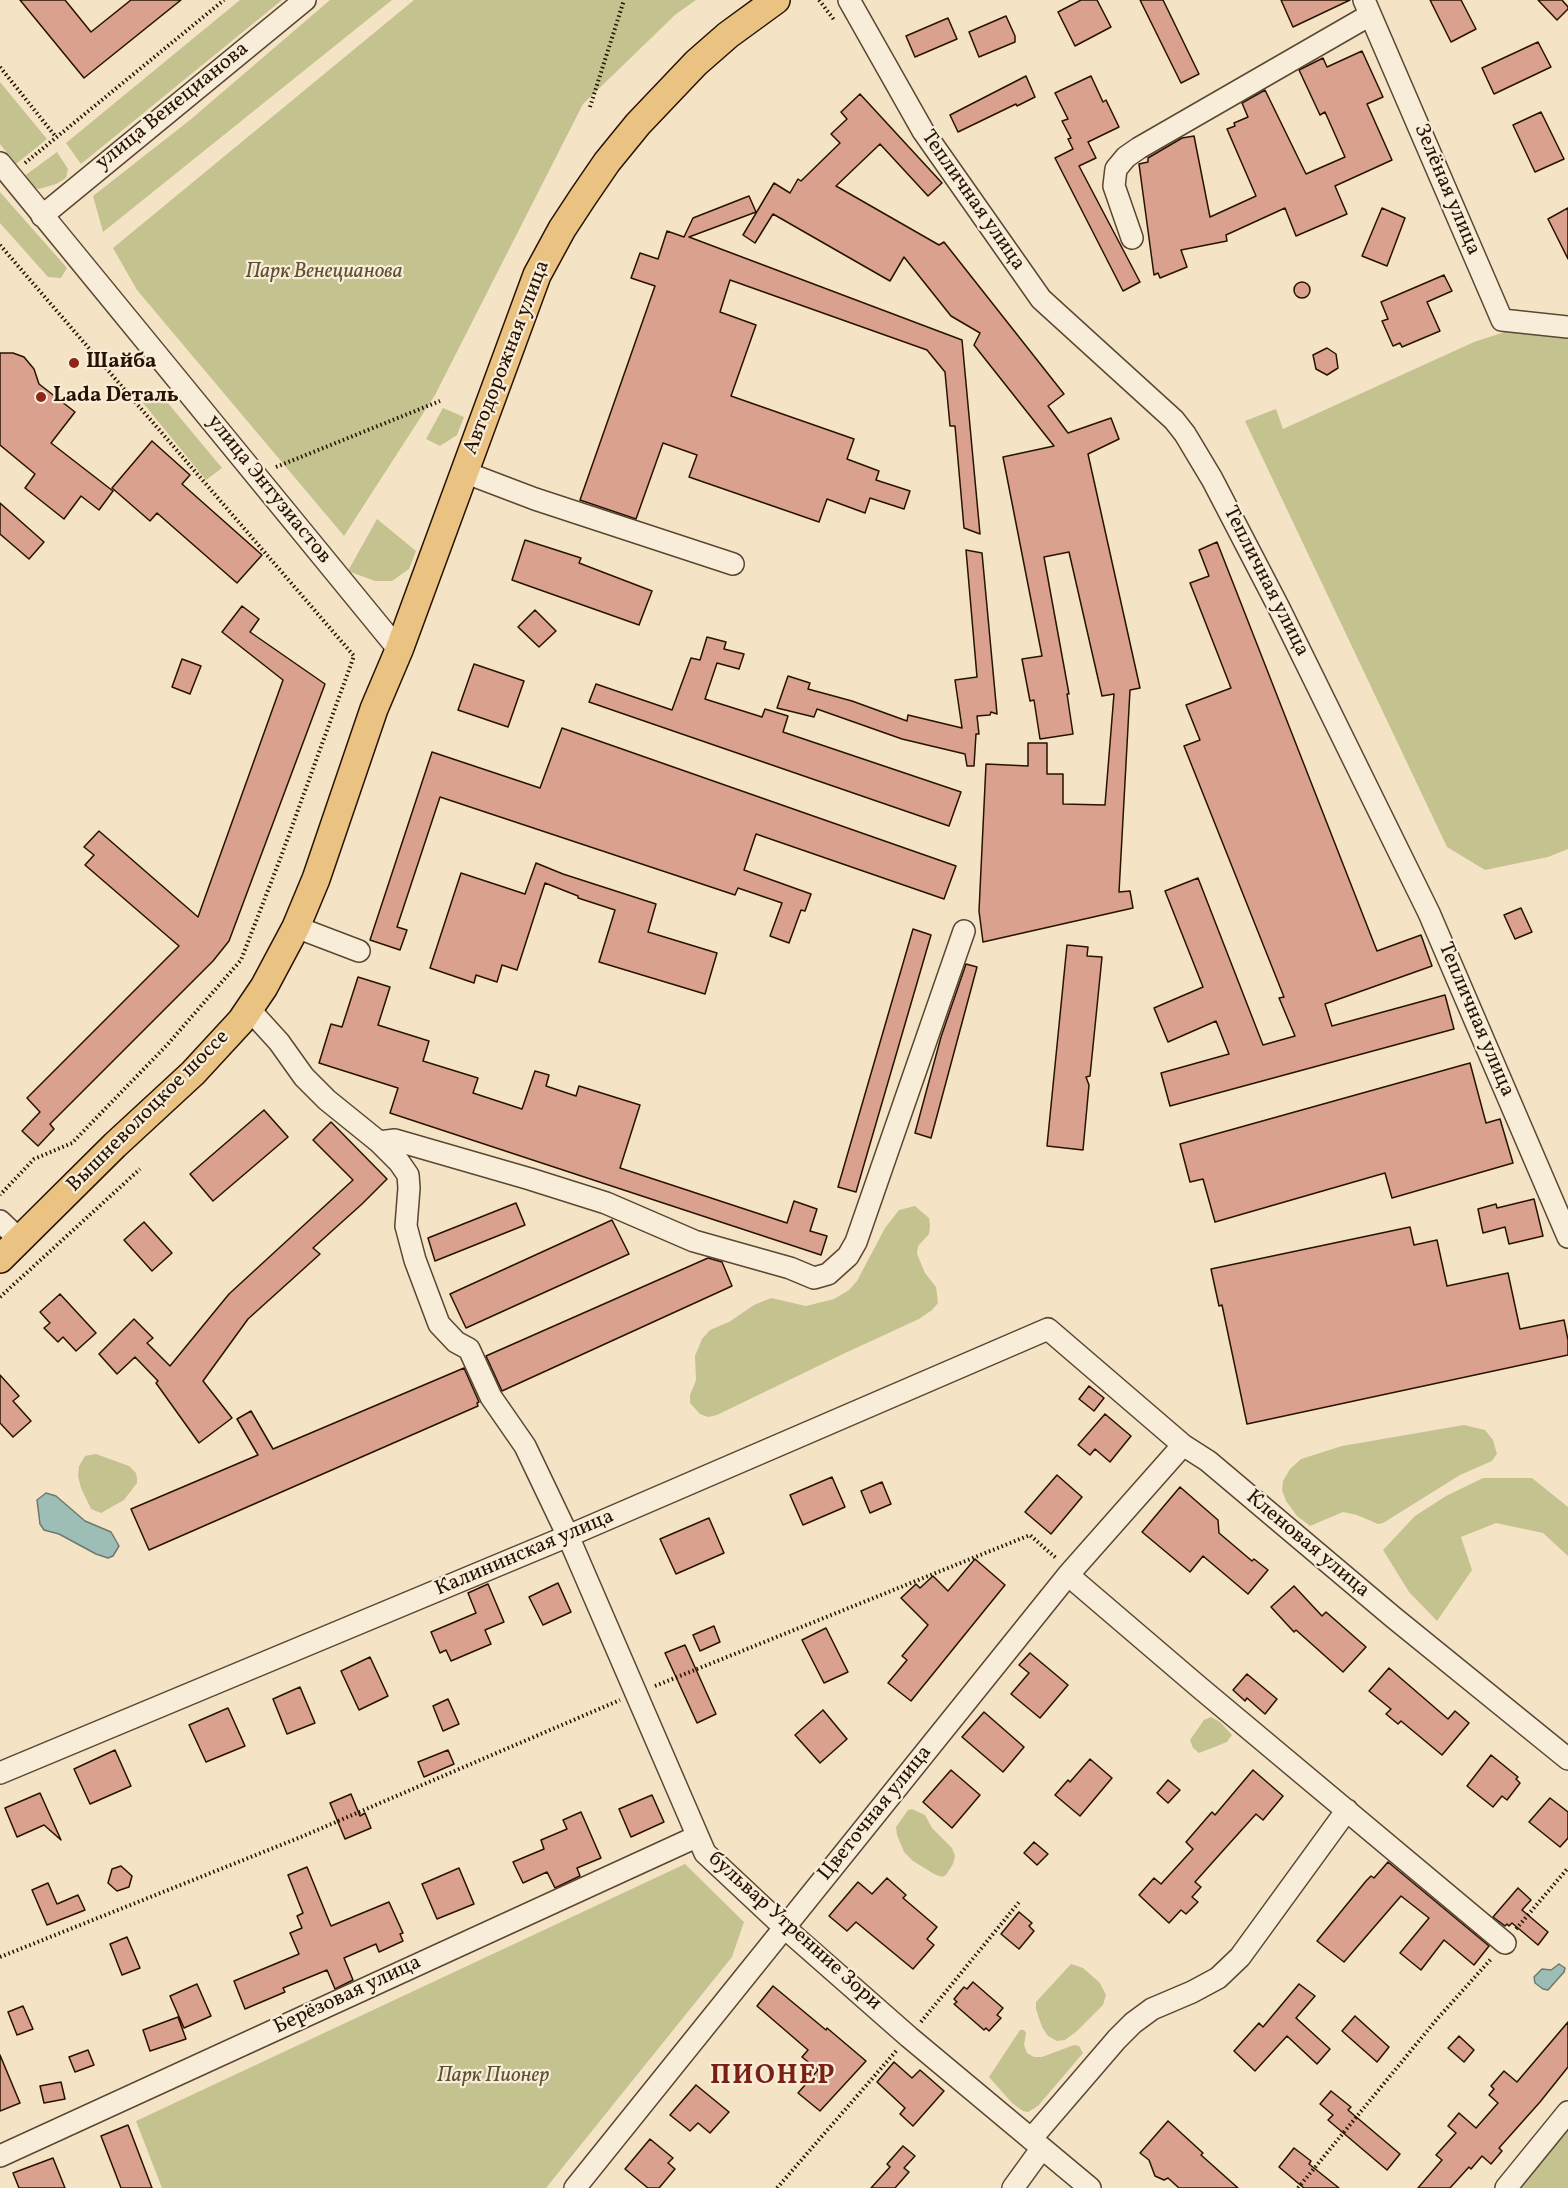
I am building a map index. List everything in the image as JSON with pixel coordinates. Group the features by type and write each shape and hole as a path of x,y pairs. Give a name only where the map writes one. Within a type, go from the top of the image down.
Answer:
{"main road":[{"name":"Автодорожная улица","path":"399,650 537,275 562,230 607,162 638,124 728,35 776,0"},
{"name":"Вышневолоцкое шоссе","path":"0,1258 115,1145 193,1073 249,1009 264,987 296,927 316,879 374,709 399,650"}],"street":[{"name":"улица Венецианова","path":"42,216 305,0"},
{"name":"Тепличная улица","path":"849,0 923,131 1041,299 1174,420 1212,479 1284,618 1429,913 1568,1237"},
{"path":"1132,238 1114,186 1116,169 1126,157 1367,7"},
{"name":"Зелёная улица","path":"1367,7 1502,320 1568,327"},
{"name":"улица Энтузиастов","path":"5,169 399,650"},
{"path":"464,472 535,499 733,564"},
{"path":"296,927 358,951"},
{"path":"380,1142 395,1140 606,1203 694,1241 814,1278 828,1274 848,1256 856,1242 964,931"},
{"name":"бульвар Утренние Зори","path":"249,1009 279,1042 304,1077 327,1100 380,1142 408,1175 406,1226 415,1260 439,1324 456,1342 469,1349 491,1397 525,1446 568,1536 696,1837 705,1853 785,1928 909,2037 1090,2188"},
{"path":"0,1221 20,1240"},
{"name":"Калининская улица","path":"0,1773 568,1536 1048,1329"},
{"name":"Кленовая улица","path":"1048,1329 1184,1445 1208,1461 1393,1617 1568,1759"},
{"name":"Цветочная улица","path":"575,2188 1070,1574 1184,1445"},
{"path":"1070,1574 1199,1687 1505,1943"},
{"path":"1013,2188 1037,2144 1117,2039 1152,2009 1218,1978 1240,1957 1347,1810"},
{"name":"Берёзовая улица","path":"0,2156 696,1837"},
{"path":"1506,2188 1568,2112"}],"path":[{"path":"5,169 56,137 224,0"},
{"path":"590,107 624,0"},
{"path":"0,67 56,137"},
{"path":"0,245 354,656 241,960 167,1045 72,1143 34,1159 0,1195"},
{"path":"276,466 440,401"},
{"path":"0,1297 140,1169"},
{"path":"0,1957 301,1837 635,1693 1030,1535 1070,1574"},
{"path":"1298,2188 1437,2019 1568,1868"},
{"path":"777,2188 909,2037 1020,1901"}],"green space":[{"path":"240,0 282,0 81,164 66,143"},
{"path":"330,0 392,0 103,232 93,196 190,120"},
{"name":"Парк Венецианова","path":"414,0 696,0 676,14 583,104 435,395 344,536 137,290 113,248"},
{"path":"0,82 47,139 16,164 0,144"},
{"path":"57,152 68,169 66,178 39,189 28,185 23,177"},
{"path":"0,192 67,268 61,278 48,277 0,223"},
{"path":"1523,326 1568,334 1568,849 1548,857 1485,870 1447,847 1245,421 1276,409 1283,429 1474,342"},
{"path":"139,398 167,402 222,468 206,480"},
{"path":"443,408 464,417 457,435 440,446 426,439"},
{"path":"377,519 416,551 409,569 392,581 375,581 348,571"},
{"path":"915,1206 929,1218 929,1234 918,1246 917,1254 925,1273 936,1287 938,1303 932,1310 919,1319 717,1415 708,1417 700,1414 690,1403 690,1395 696,1380 695,1356 702,1339 710,1330 771,1298 806,1306 834,1299 849,1290 857,1281 885,1228 899,1210"},
{"path":"1464,1425 1485,1430 1493,1440 1497,1454 1492,1461 1460,1475 1383,1523 1378,1524 1343,1512 1310,1526 1297,1516 1286,1501 1282,1490 1283,1481 1290,1469 1301,1459 1342,1446"},
{"path":"96,1454 129,1466 136,1473 137,1478 137,1483 124,1500 101,1513 91,1509 78,1476 79,1466 85,1456"},
{"path":"1483,1478 1532,1478 1568,1507 1568,1556 1543,1533 1496,1523 1461,1537 1472,1570 1437,1621 1409,1592 1383,1550 1415,1516 1446,1496"},
{"path":"1211,1717 1220,1722 1232,1735 1227,1742 1199,1753 1193,1748 1190,1740 1204,1720"},
{"path":"912,1809 925,1815 932,1828 952,1848 955,1856 953,1864 942,1877 913,1861 904,1852 896,1827 908,1810"},
{"name":"Парк Пионер","path":"685,1864 744,1922 732,1957 546,2188 162,2188 136,2121"},
{"path":"1071,1964 1083,1968 1100,1983 1106,1995 1103,2005 1077,2031 1065,2040 1057,2041 1048,2036 1042,2027 1036,2002"},
{"path":"1020,2030 1026,2033 1024,2045 1027,2053 1034,2057 1042,2057 1074,2045 1079,2046 1083,2053 1038,2106 1028,2112 1012,2103 989,2077"},
{"path":"1568,2131 1568,2188 1520,2188"}],"water":[{"path":"46,1493 56,1496 85,1521 111,1532 119,1546 113,1556 108,1558 96,1554 59,1534 44,1530 40,1524 37,1500"},
{"path":"1559,1964 1565,1968 1564,1972 1548,1990 1535,1983 1534,1977 1542,1969 1551,1970"}],"building":[{"path":"20,0 65,0 91,32 131,0 181,0 84,78"},
{"path":"1081,0 1097,0 1111,27 1075,46 1058,12"},
{"path":"1140,0 1163,0 1199,74 1181,83"},
{"path":"1281,0 1350,0 1293,27"},
{"path":"1430,0 1461,0 1476,29 1451,42"},
{"path":"1538,0 1562,0 1568,9 1557,20"},
{"path":"1006,16 1015,36 1015,42 979,57 969,32"},
{"path":"948,18 957,39 915,57 906,36"},
{"path":"1538,42 1551,67 1494,94 1482,68"},
{"path":"1362,51 1383,97 1367,104 1392,160 1335,186 1347,214 1296,236 1285,208 1226,235 1227,241 1181,250 1187,267 1160,278 1158,273 1154,275 1139,164 1148,162 1148,158 1182,138 1194,136 1210,217 1256,196 1227,129 1248,117 1242,103 1265,90 1306,174 1345,157 1325,112 1320,115 1299,70 1323,58 1327,67"},
{"path":"1026,76 1035,97 958,132 950,115"},
{"path":"1091,76 1103,102 1106,100 1119,127 1088,142 1096,158 1079,166 1140,282 1123,291 1055,158 1073,149 1068,139 1071,138 1062,121 1068,119 1055,93"},
{"path":"860,94 942,183 928,196 880,144 836,186 939,245 944,242 1064,394 1048,406 1068,433 1111,418 1119,439 1088,454 1140,688 1130,690 1119,892 1130,891 1133,908 983,942 979,911 986,764 1028,766 1028,743 1047,743 1047,774 1063,774 1063,804 1105,805 1114,694 1102,696 1069,552 1044,557 1069,694 1067,694 1073,734 1040,739 1034,700 1030,701 1022,659 1042,656 1003,457 1054,446 974,345 980,333 951,316 904,257 890,281 773,214 755,243 743,235 774,183 790,193 798,179 801,181 840,143 831,134 847,119 841,112"},
{"path":"1541,112 1564,159 1535,172 1513,125"},
{"path":"749,196 756,212 689,237 962,340 980,534 964,528 955,426 950,426 945,372 927,350 730,280 720,312 756,325 731,396 854,439 847,459 879,471 876,480 910,491 904,509 870,498 865,513 827,499 819,522 689,477 697,455 663,443 636,519 580,500 655,286 631,278 640,253 658,259 667,231 684,237 693,218"},
{"path":"1382,208 1405,218 1387,266 1362,256"},
{"path":"1568,208 1568,259 1548,219"},
{"path":"1444,275 1452,291 1427,302 1440,331 1402,347 1400,343 1393,346 1382,321 1388,319 1381,302"},
{"path":"1299,282 1305,282 1310,290 1308,296 1299,298 1294,293 1294,287"},
{"path":"1327,348 1336,354 1338,368 1327,375 1316,369 1313,355"},
{"path":"0,353 13,353 24,357 34,369 39,384 75,412 51,443 113,491 99,510 81,496 64,519 25,488 35,474 0,445"},
{"path":"152,441 190,475 182,484 262,555 237,583 157,513 150,521 112,488"},
{"path":"0,503 44,542 29,559 0,534"},
{"path":"525,540 581,558 579,563 652,591 639,625 512,580"},
{"path":"1217,542 1377,951 1421,935 1432,966 1325,1004 1332,1026 1445,995 1454,1029 1170,1106 1161,1073 1229,1054 1216,1021 1168,1042 1154,1008 1203,987 1165,891 1198,878 1263,1045 1295,1036 1279,998 1284,997 1184,746 1200,740 1186,705 1231,688 1190,583 1209,576 1199,550"},
{"path":"966,550 982,553 997,714 991,712 990,715 977,716 979,734 976,734 974,766 967,766 965,754 902,739 817,709 814,717 777,708 788,676 810,683 808,689 852,701 907,721 908,715 962,728 955,680 977,677"},
{"path":"242,606 259,619 250,632 325,684 229,941 213,961 50,1124 54,1129 38,1146 22,1131 40,1112 27,1098 179,946 85,865 94,855 84,847 99,831 198,917 283,680 222,632"},
{"path":"535,610 556,631 539,647 518,627"},
{"path":"707,637 726,642 724,649 744,654 739,669 717,663 705,699 762,717 765,709 788,716 783,732 961,792 949,826 589,702 596,684 672,710 691,658 700,660"},
{"path":"182,659 201,666 190,694 172,687"},
{"path":"474,664 524,681 508,727 458,710"},
{"path":"562,728 956,866 944,899 756,834 744,870 811,894 805,911 801,910 789,943 770,936 782,903 738,888 735,895 440,797 397,927 407,930 400,950 370,940 432,752 540,788"},
{"path":"536,863 656,904 648,932 717,953 705,994 599,962 615,910 578,898 578,896 545,883 517,970 502,965 497,982 476,975 474,983 430,968 461,873 525,894"},
{"path":"1521,908 1532,932 1515,939 1504,915"},
{"path":"913,929 931,935 856,1192 838,1187"},
{"path":"1067,945 1088,947 1087,956 1102,957 1090,1076 1086,1077 1089,1085 1083,1150 1047,1146"},
{"path":"966,964 977,967 931,1138 915,1133 941,1037"},
{"path":"358,977 390,987 378,1025 429,1041 423,1061 478,1078 473,1093 522,1109 535,1071 549,1075 546,1086 576,1096 579,1086 640,1105 620,1168 787,1223 794,1201 817,1209 810,1231 827,1236 821,1255 390,1113 398,1088 319,1063 331,1024 342,1027"},
{"path":"1470,1063 1486,1123 1500,1119 1513,1163 1392,1198 1385,1173 1215,1222 1203,1179 1190,1182 1180,1144"},
{"path":"264,1110 288,1137 213,1201 190,1174"},
{"path":"331,1122 387,1179 313,1248 320,1254 248,1319 203,1381 232,1418 199,1443 156,1383 158,1381 135,1357 117,1374 99,1354 134,1319 153,1338 147,1343 170,1366 229,1294 353,1180 313,1140"},
{"path":"1534,1199 1543,1236 1509,1244 1505,1227 1483,1233 1478,1209 1496,1204 1497,1208"},
{"path":"516,1203 525,1225 435,1261 428,1238"},
{"path":"612,1220 629,1254 466,1328 450,1294"},
{"path":"144,1222 172,1253 152,1271 124,1240"},
{"path":"1410,1227 1414,1245 1437,1240 1447,1286 1508,1273 1520,1329 1564,1320 1568,1355 1247,1424 1222,1305 1219,1306 1211,1269"},
{"path":"708,1258 722,1262 732,1286 502,1391 486,1356"},
{"path":"60,1294 96,1333 76,1351 63,1337 58,1342 44,1328 50,1323 40,1312"},
{"path":"464,1368 479,1402 478,1406 149,1550 131,1509 258,1455 237,1419 251,1411 273,1449"},
{"path":"0,1375 19,1396 13,1401 31,1421 13,1437 0,1423"},
{"path":"1089,1386 1104,1398 1094,1411 1079,1399"},
{"path":"1105,1414 1131,1436 1110,1462 1095,1449 1090,1455 1078,1445"},
{"path":"1057,1475 1082,1497 1051,1534 1025,1512"},
{"path":"832,1477 845,1507 803,1525 790,1495"},
{"path":"882,1482 891,1504 870,1513 861,1491"},
{"path":"1180,1487 1218,1520 1219,1533 1252,1561 1254,1559 1268,1570 1248,1594 1203,1556 1190,1572 1142,1532"},
{"path":"709,1518 724,1553 676,1574 660,1539"},
{"path":"975,1559 1005,1585 911,1701 888,1683 907,1660 902,1656 928,1625 901,1598 916,1584 920,1588 933,1576 948,1591"},
{"path":"558,1583 571,1612 543,1625 529,1597"},
{"path":"488,1584 504,1622 485,1630 491,1644 451,1661 446,1650 440,1653 431,1632 476,1613 468,1593"},
{"path":"1294,1586 1322,1616 1326,1612 1366,1647 1343,1672 1296,1630 1294,1632 1271,1607"},
{"path":"714,1626 720,1642 700,1651 693,1635"},
{"path":"826,1628 848,1672 824,1683 802,1640"},
{"path":"685,1645 716,1714 697,1723 665,1653"},
{"path":"1030,1653 1068,1685 1040,1718 1011,1694 1029,1673 1019,1665"},
{"path":"370,1657 388,1696 359,1710 341,1671"},
{"path":"1389,1668 1448,1719 1455,1711 1469,1723 1442,1755 1401,1721 1398,1724 1386,1714 1391,1709 1369,1691"},
{"path":"1247,1674 1277,1699 1265,1714 1247,1698 1245,1701 1233,1690"},
{"path":"300,1687 315,1723 287,1734 273,1699"},
{"path":"448,1699 459,1724 443,1731 433,1706"},
{"path":"228,1708 245,1746 206,1762 189,1725"},
{"path":"823,1710 847,1739 820,1763 795,1735"},
{"path":"984,1712 1024,1747 1003,1772 962,1737"},
{"path":"115,1750 131,1786 90,1804 74,1769"},
{"path":"448,1750 454,1764 424,1777 418,1762"},
{"path":"1491,1755 1518,1777 1516,1779 1520,1783 1507,1800 1502,1796 1493,1807 1467,1786"},
{"path":"1090,1759 1112,1778 1080,1816 1055,1795"},
{"path":"951,1770 980,1795 952,1828 923,1802"},
{"path":"1253,1770 1283,1796 1263,1820 1256,1814 1220,1854 1195,1882 1201,1887 1192,1897 1198,1902 1186,1914 1181,1910 1169,1923 1139,1895 1154,1878 1161,1884 1193,1849 1186,1842 1212,1812 1215,1815"},
{"path":"1168,1780 1180,1790 1168,1803 1157,1793"},
{"path":"40,1793 61,1840 44,1825 17,1837 5,1808"},
{"path":"351,1794 360,1816 365,1813 371,1828 345,1839 330,1803"},
{"path":"652,1795 664,1822 631,1837 619,1809"},
{"path":"1550,1798 1568,1812 1568,1838 1560,1847 1529,1822"},
{"path":"581,1812 601,1858 577,1868 580,1876 555,1888 547,1872 523,1883 513,1862 544,1849 541,1840 567,1829 563,1820"},
{"path":"1034,1842 1048,1854 1037,1865 1024,1853"},
{"path":"1388,1862 1489,1946 1474,1965 1444,1940 1421,1970 1400,1953 1429,1918 1401,1896 1344,1962 1317,1941 1366,1881 1371,1876 1374,1878"},
{"path":"121,1866 132,1876 129,1887 117,1891 108,1883 112,1869"},
{"path":"307,1867 331,1926 389,1902 403,1933 400,1934 403,1941 379,1952 376,1944 344,1958 353,1980 335,1989 327,1970 283,1988 285,1992 245,2009 234,1981 299,1954 290,1933 302,1928 297,1916 303,1913 288,1875"},
{"path":"459,1868 474,1904 437,1919 422,1884"},
{"path":"887,1878 906,1895 903,1898 937,1927 927,1939 934,1945 913,1969 856,1922 847,1931 829,1916 858,1882 872,1894"},
{"path":"48,1883 57,1904 78,1895 85,1910 47,1925 32,1890"},
{"path":"1518,1888 1531,1900 1522,1910 1548,1932 1538,1945 1512,1923 1505,1926 1493,1917"},
{"path":"1019,1912 1032,1923 1029,1926 1034,1931 1019,1949 1001,1934"},
{"path":"127,1937 140,1968 122,1975 110,1944"},
{"path":"973,1982 1003,2008 997,2015 1001,2018 989,2031 986,2028 984,2030 954,2004 957,2002 954,1999 964,1987 967,1989"},
{"path":"197,1984 211,2016 184,2028 170,1996"},
{"path":"1299,1984 1315,1996 1296,2018 1330,2049 1317,2064 1287,2036 1255,2071 1234,2051 1259,2023 1263,2027"},
{"path":"773,1986 866,2061 820,2111 798,2093 818,2070 802,2057 808,2050 757,2006"},
{"path":"23,2006 33,2029 17,2035 8,2012"},
{"path":"1355,2016 1389,2047 1377,2062 1342,2031"},
{"path":"178,2017 186,2039 150,2051 143,2030"},
{"path":"1568,2022 1568,2067 1499,2148 1502,2151 1491,2164 1482,2156 1450,2188 1418,2188 1442,2160 1436,2155 1456,2133 1448,2126 1459,2113 1476,2128 1498,2103 1489,2095 1494,2089 1491,2086 1504,2071 1517,2082"},
{"path":"1459,2036 1474,2050 1464,2062 1448,2048"},
{"path":"88,2050 94,2065 75,2072 69,2057"},
{"path":"0,2055 20,2103 0,2111"},
{"path":"894,2062 912,2078 920,2070 944,2091 913,2126 900,2114 905,2108 877,2082"},
{"path":"61,2082 65,2099 44,2103 40,2086"},
{"path":"696,2085 729,2112 710,2133 698,2123 690,2131 670,2115"},
{"path":"1331,2091 1351,2107 1348,2110 1400,2154 1387,2170 1328,2120 1333,2115 1320,2104"},
{"path":"1168,2121 1238,2188 1179,2188 1168,2178 1164,2180 1155,2176 1149,2160 1140,2153"},
{"path":"128,2125 152,2188 121,2188 101,2136"},
{"path":"650,2139 673,2158 668,2163 675,2169 659,2188 648,2188 625,2169"},
{"path":"903,2146 915,2156 904,2168 909,2172 895,2188 871,2188 890,2167 887,2164"},
{"path":"1294,2148 1311,2161 1309,2164 1339,2188 1304,2188 1279,2167"},
{"path":"53,2158 65,2188 19,2188 13,2173"}],"place":[{"name":"Шайба","path":"74,363"},
{"name":"Lada Dеталь","path":"41,397"}],"district":[{"name":"ПИОНЕР","path":"773,2078"}]}
